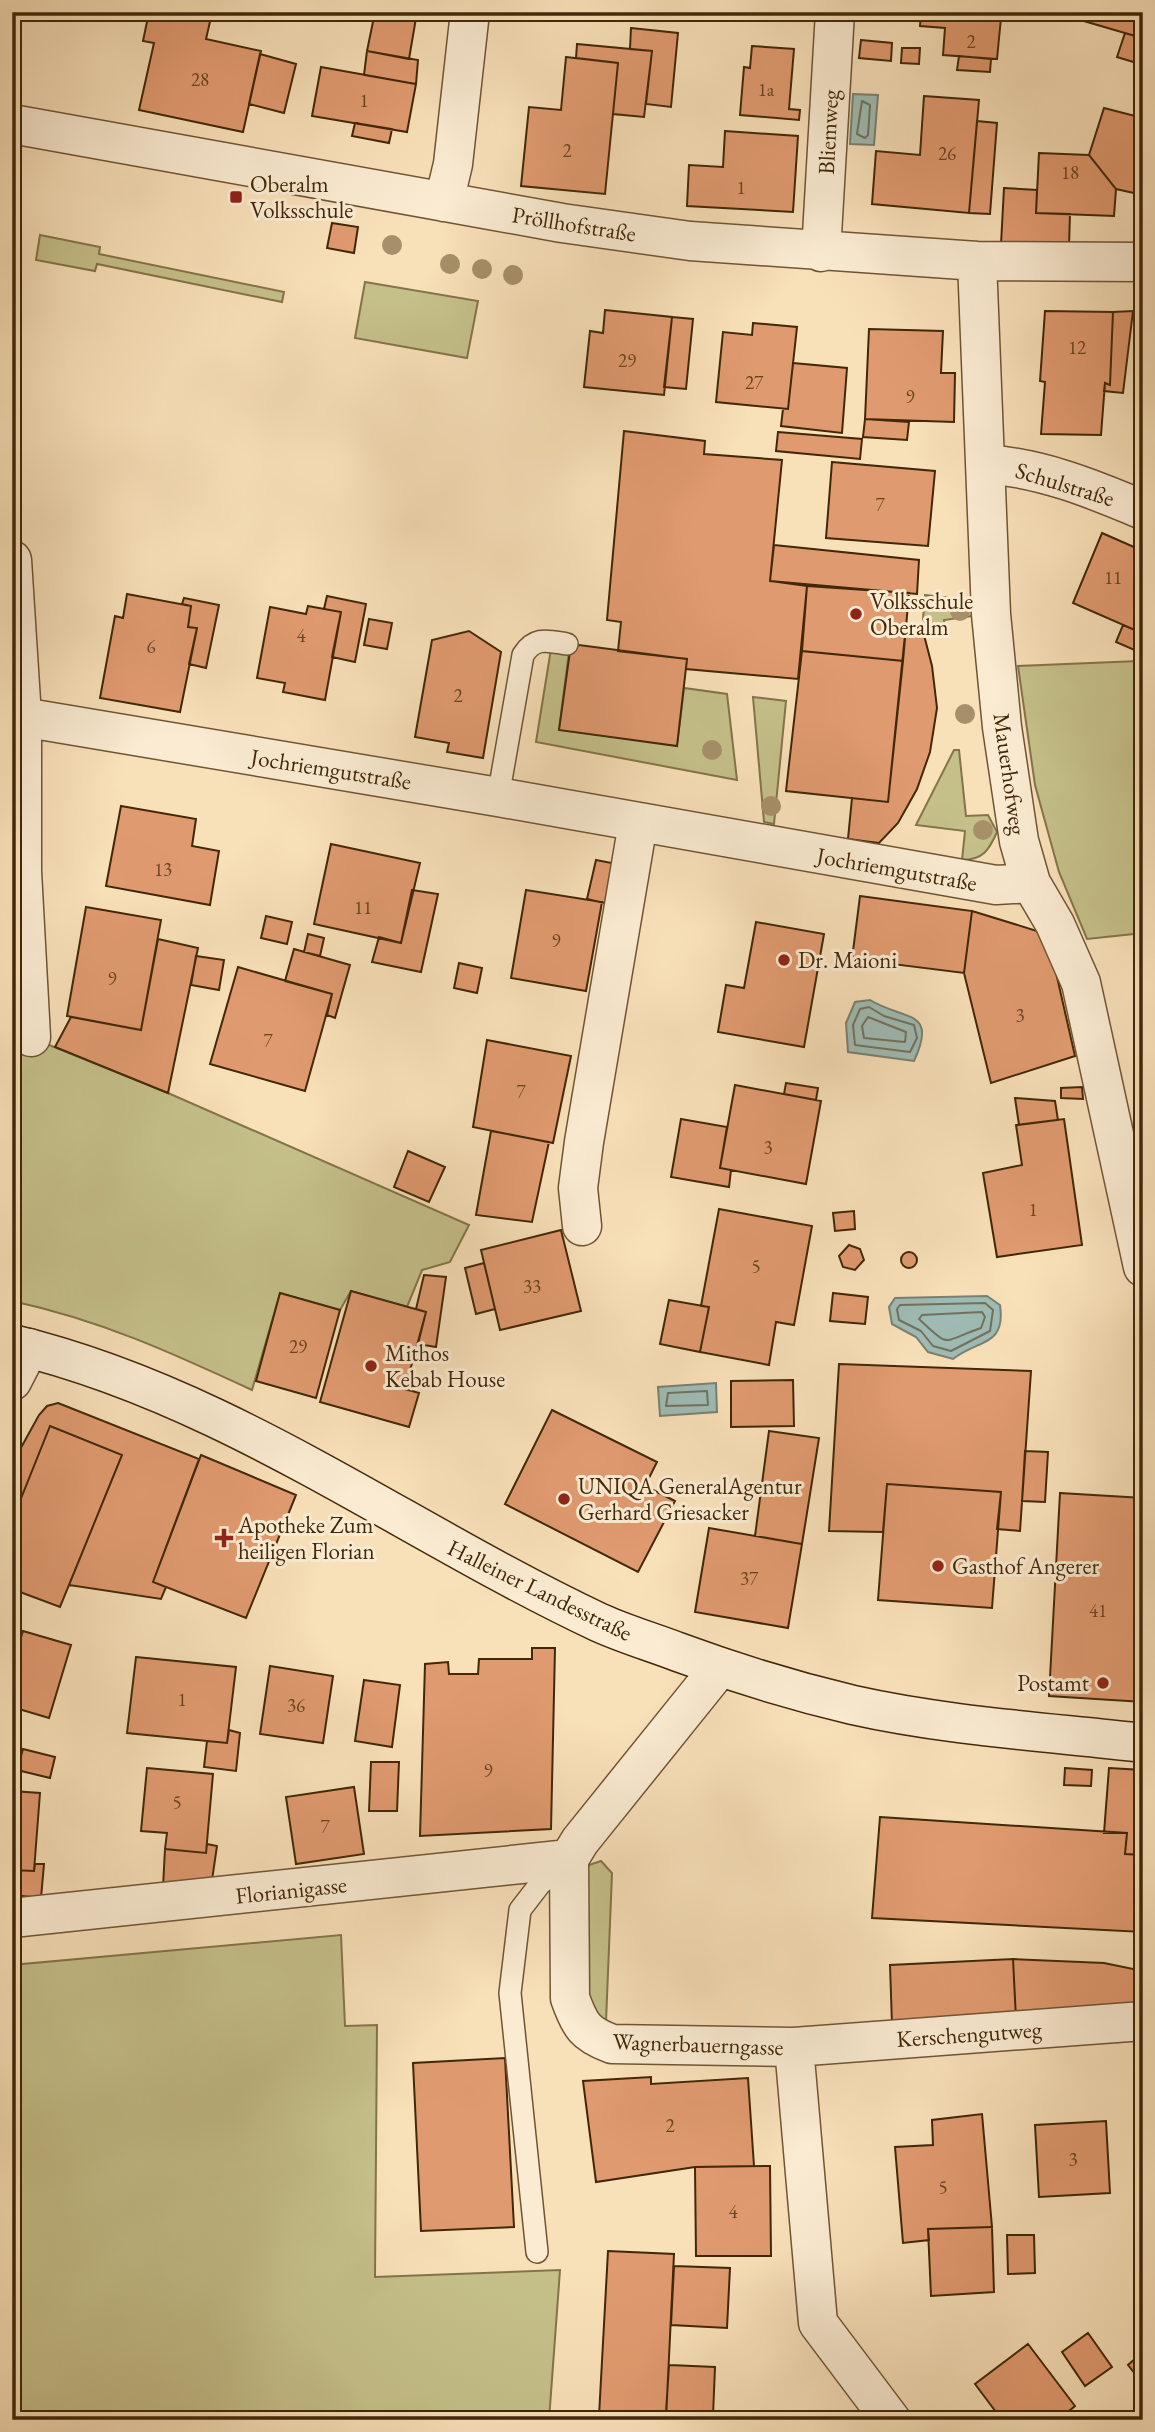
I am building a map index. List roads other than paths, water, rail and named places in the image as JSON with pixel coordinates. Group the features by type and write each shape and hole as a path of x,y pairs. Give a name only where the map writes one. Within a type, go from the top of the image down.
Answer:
{"street":[{"path":"444,202 453,164 470,12"},
{"name":"Bliemweg","path":"821,252 835,12"},
{"name":"Pröllhofstraße","path":"12,124 617,232 821,252 977,261 1143,262"},
{"name":"Mauerhofweg","path":"977,261 991,614 1002,727 1019,841 1031,883 1055,924 1080,983 1143,1267"},
{"name":"Schulstraße","path":"985,464 1027,467 1099,491 1143,510"},
{"path":"12,560 22,717 22,871 31,1037"},
{"name":"Jochriemgutstraße","path":"22,717 996,885 1031,883"},
{"path":"582,1226 578,1188 584,1142 639,823"},
{"name":"Halleiner Landesstraße","path":"18,1357 97,1367 154,1388 291,1455 467,1556 602,1624 720,1667 884,1710 1143,1743"},
{"path":"569,1859 580,1841 720,1667"},
{"name":"Florianigasse","path":"12,1918 569,1859"},
{"name":"Wagnerbauerngasse","path":"569,1859 570,1998 577,2017 590,2036 612,2044 794,2047 818,2323 891,2420"},
{"name":"Kerschengutweg","path":"794,2047 1143,2021"}],"lane":[{"path":"498,797 523,654 529,645 540,639 567,644"},
{"path":"537,2252 510,1993 520,1910 540,1884 569,1859"}],"water":[{"path":"853,94 878,95 874,145 850,144"},
{"path":"870,1000 920,1024 922,1032 914,1061 848,1052 846,1023 855,1002"},
{"path":"987,1296 1000,1305 999,1328 988,1340 953,1359 928,1352 916,1337 892,1324 889,1307 895,1298"},
{"path":"716,1383 717,1412 660,1416 658,1387"}],"place":[{"name":"Oberalm Volksschule","path":"236,197"},
{"name":"Volksschule Oberalm","path":"856,614"},
{"name":"Dr. Maioni","path":"784,960"},
{"name":"Mithos Kebab House","path":"371,1366"},
{"name":"UNIQA GeneralAgentur Gerhard Griesacker","path":"564,1499"},
{"name":"Apotheke Zum heiligen Florian","path":"224,1538"},
{"name":"Gasthof Angerer","path":"938,1566"},
{"name":"Postamt","path":"1103,1683"}]}
